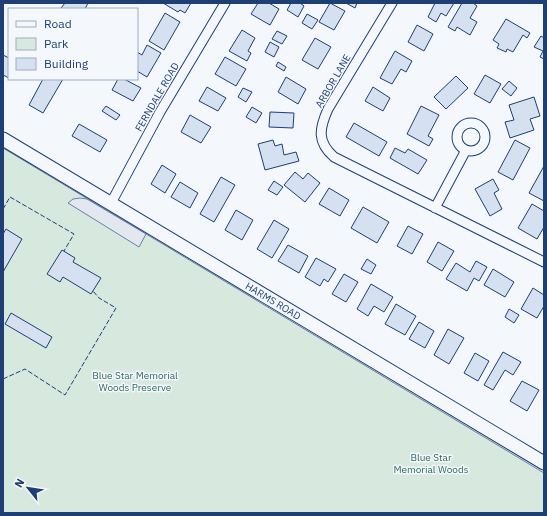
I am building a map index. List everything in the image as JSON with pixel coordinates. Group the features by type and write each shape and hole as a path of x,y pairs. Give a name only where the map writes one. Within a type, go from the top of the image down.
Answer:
{"main road":[{"name":"HARMS ROAD","path":"3,139 544,463"}],"street":[{"name":"FERNDALE ROAD","path":"111,203 160,112 225,3"},
{"name":"ARBOR LANE","path":"392,3 328,109 323,120 321,130 323,144 328,152 334,157 544,262"},
{"path":"435,208 466,150"}],"green space":[{"name":"Blue Star Memorial Woods Preserve","path":"3,148 544,473 544,513 3,513"}],"shaded area":[{"path":"73,199 87,199 146,234 139,247 68,203"}],"building":[{"path":"65,3 88,3 86,8 61,8"},
{"path":"163,3 191,3 185,13 180,10 178,12"},
{"path":"258,3 269,3 279,9 270,25 251,14"},
{"path":"291,3 300,3 304,6 298,17 287,10"},
{"path":"330,3 345,11 334,30 319,22"},
{"path":"346,3 357,3 355,8"},
{"path":"435,3 454,3 446,16 441,13 436,22 428,17"},
{"path":"462,3 473,3 477,6 470,18 477,22 470,35 457,27 455,31 448,27"},
{"path":"165,13 180,22 164,50 149,41"},
{"path":"307,14 318,20 312,29 302,23"},
{"path":"506,19 530,33 527,38 523,35 513,52 507,49 506,52 497,48 499,44 493,40"},
{"path":"417,25 433,34 424,51 408,42"},
{"path":"242,30 255,38 248,51 251,53 247,61 229,51"},
{"path":"277,31 287,36 282,44 272,39"},
{"path":"541,36 544,38 544,59 540,57 543,51 534,47"},
{"path":"315,38 331,47 318,69 302,60"},
{"path":"270,42 279,47 274,57 265,52"},
{"path":"147,45 161,53 147,77 138,72 138,53 142,55"},
{"path":"395,51 412,61 406,72 401,69 392,84 380,78"},
{"path":"3,55 8,58 8,78 3,75"},
{"path":"225,57 246,69 236,86 215,74"},
{"path":"278,62 286,67 284,71 276,66"},
{"path":"485,75 501,84 490,103 474,94"},
{"path":"456,76 468,88 446,109 434,97"},
{"path":"286,77 306,89 298,104 278,92"},
{"path":"42,80 62,80 43,113 29,105"},
{"path":"117,80 126,80 141,88 133,101 112,90"},
{"path":"509,81 517,88 511,96 502,89"},
{"path":"207,87 226,98 218,111 199,101"},
{"path":"373,87 390,98 383,111 365,101"},
{"path":"243,88 252,92 246,102 238,97"},
{"path":"534,97 540,116 530,119 534,130 510,138 505,122 514,120 509,105"},
{"path":"106,106 120,115 116,120 102,111"},
{"path":"421,106 439,115 428,136 433,139 429,146 407,134"},
{"path":"252,107 262,113 256,123 246,117"},
{"path":"270,112 294,113 293,128 269,127"},
{"path":"190,115 211,127 201,143 181,132"},
{"path":"354,123 387,142 379,156 346,137"},
{"path":"79,124 107,140 100,152 72,136"},
{"path":"273,140 275,146 282,144 284,155 296,152 299,161 265,170 258,144"},
{"path":"515,140 530,148 513,180 498,172"},
{"path":"395,148 405,153 408,149 427,160 418,174 390,158"},
{"path":"162,165 176,174 165,193 151,184"},
{"path":"544,166 544,201 529,193"},
{"path":"295,172 303,179 308,173 320,183 305,202 284,185"},
{"path":"221,177 235,185 214,222 200,214"},
{"path":"493,179 499,190 494,193 502,209 490,216 475,189"},
{"path":"274,181 283,187 277,195 268,190"},
{"path":"180,182 198,193 190,208 171,197"},
{"path":"329,188 349,200 340,216 319,204"},
{"path":"532,204 544,211 544,227 537,239 518,228"},
{"path":"363,207 389,222 377,243 351,228"},
{"path":"236,210 253,220 242,240 225,230"},
{"path":"274,220 289,229 272,258 257,249"},
{"path":"408,226 423,234 412,254 397,246"},
{"path":"6,229 22,239 3,272 3,234"},
{"path":"438,242 454,251 442,271 427,262"},
{"path":"288,245 308,256 299,273 278,261"},
{"path":"62,250 75,258 73,262 101,278 91,294 63,277 60,282 47,274"},
{"path":"316,258 336,269 328,282 324,279 320,286 305,277"},
{"path":"367,259 376,265 371,274 361,269"},
{"path":"476,261 487,267 479,281 474,278 467,291 446,279 456,263 470,272"},
{"path":"493,269 514,282 505,297 484,285"},
{"path":"344,274 358,282 346,302 332,294"},
{"path":"371,284 393,297 384,312 374,306 368,316 357,309"},
{"path":"533,288 544,295 544,306 537,318 521,309"},
{"path":"396,304 416,316 405,335 385,324"},
{"path":"509,309 519,315 514,323 505,317"},
{"path":"11,313 52,337 46,348 5,324"},
{"path":"419,322 434,331 425,348 409,339"},
{"path":"448,329 464,338 449,364 434,355"},
{"path":"503,352 521,362 513,375 505,370 493,390 484,385"},
{"path":"475,353 489,361 478,381 464,373"},
{"path":"522,381 539,390 527,411 510,401"}],"fence":[{"path":"3,209 10,197 74,234 64,251"},
{"path":"3,379 25,369 65,395 116,308 99,298 93,291"}],"park label":[{"name":"Blue Star Memorial Woods","path":"431,462"}]}
